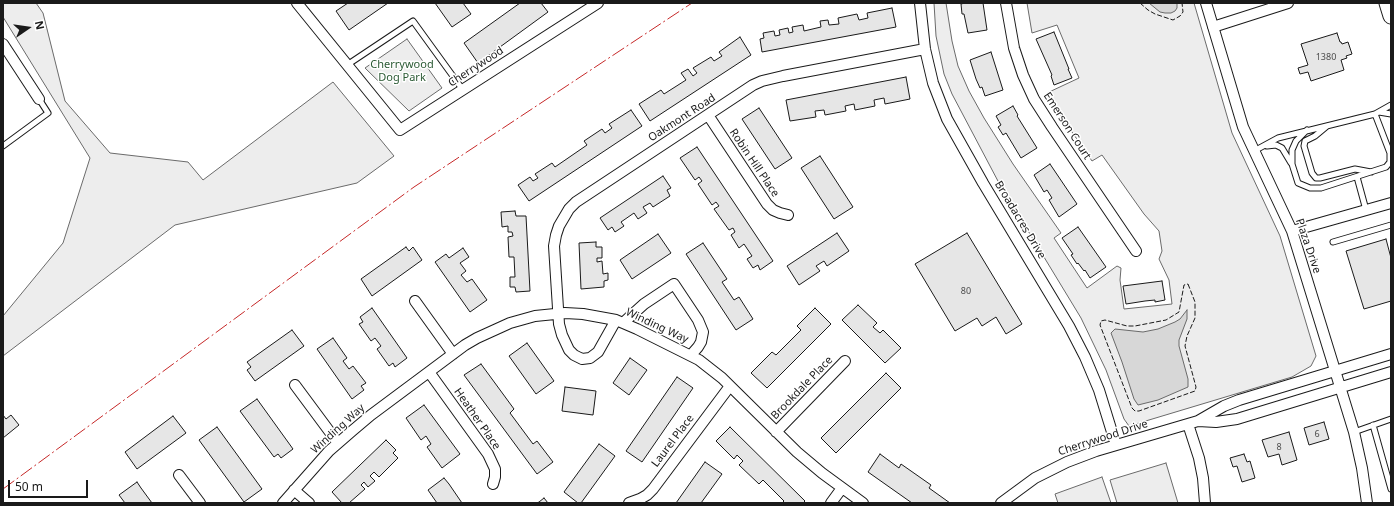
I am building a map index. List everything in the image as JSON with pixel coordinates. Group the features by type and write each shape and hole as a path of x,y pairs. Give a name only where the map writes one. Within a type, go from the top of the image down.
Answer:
{"main road":[{"path":"1387,3 1391,16"}],"street":[{"name":"Cherrywood","path":"300,4 400,130 598,3"},
{"name":"Broadacres Drive","path":"920,3 925,49 934,83 947,119 1069,326 1085,357 1099,390 1116,445"},
{"name":"Emerson Court","path":"1006,3 1014,48 1028,87 1052,127 1136,251"},
{"name":"Plaza Drive","path":"1206,3 1243,128 1292,231 1354,432 1362,468 1367,503"},
{"path":"1213,27 1288,3"},
{"path":"3,44 39,99"},
{"name":"Oakmont Road","path":"619,322 598,352 590,358 582,359 574,355 565,342 560,330 558,313 554,246 559,226 569,209 584,196 753,85 772,78 925,49"},
{"name":"Robin Hill Place","path":"708,115 767,204 773,210 788,214"},
{"path":"1292,231 1391,203"},
{"path":"619,322 674,284 698,320 703,332 701,342 691,355"},
{"path":"415,301 453,354"},
{"name":"Winding Way","path":"283,503 329,451 338,443 368,417 453,354 477,338 510,323 535,316 558,313 582,314 619,322 691,355 708,366 730,386 797,452 863,503"},
{"name":"Cherrywood Drive","path":"1001,503 1035,478 1079,457 1193,422 1224,406 1391,354"},
{"name":"Brookdale Place","path":"776,432 846,361"},
{"name":"Heather Place","path":"429,372 488,454 495,469 493,484"},
{"name":"Cherrywood Drive","path":"1193,422 1216,422 1237,419 1391,372"},
{"path":"295,385 338,443"},
{"name":"Laurel Place","path":"629,503 647,495 730,386"},
{"path":"1193,422 1202,471 1205,503"},
{"path":"179,475 200,503"},
{"path":"831,503 842,488"},
{"path":"294,490 309,503"}],"lane":[{"path":"347,65 413,21 463,90"},
{"path":"3,146 48,113 39,99"},
{"path":"1254,151 1278,138 1377,113 1391,105"},
{"path":"1264,146 1276,145 1282,148 1292,164 1298,183 1310,188 1321,188 1386,167 1390,162 1390,153 1377,113"},
{"path":"1377,113 1391,114"},
{"path":"1327,126 1315,136 1305,141 1304,146 1312,173 1316,178 1355,169 1372,172"},
{"path":"1292,164 1292,150 1294,145 1307,130"},
{"path":"1357,177 1366,210"},
{"path":"1333,242 1391,225"},
{"path":"1354,432 1391,419"},
{"path":"1373,425 1391,489"}],"shaded area":[{"path":"3,3 36,3 43,13 65,101 110,153 188,162 203,180 333,82 394,156 357,183 175,225 3,356 3,316 63,243 90,158 3,17"},
{"path":"934,3 946,3 952,41 958,66 969,91 1013,164 1061,233 1054,238 1087,288 1117,266 1121,268 1120,280 1124,309 1172,304 1169,280 1159,259 1162,251 1159,231 1144,214 1102,155 1092,161 1052,103 1047,93 1079,78 1057,25 1032,33 1027,3 1194,3 1232,133 1280,236 1316,356 1311,366 1292,377 1129,426 1124,419 1106,370 1081,318 999,183 952,94 944,74 936,36"},
{"path":"1149,3 1177,3 1177,8 1171,13 1165,13 1160,12"},
{"name":"Cherrywood Dog Park","path":"407,39 442,88 409,111 365,68"},
{"path":"1187,310 1187,319 1179,340 1179,346 1188,379 1188,387 1158,400 1138,405 1134,399 1111,333 1115,329 1143,332 1158,329 1180,319"},
{"path":"1166,463 1178,503 1117,503 1110,480"},
{"path":"1102,477 1111,503 1058,503 1055,494"}],"building":[{"path":"348,3 388,3 349,30 336,11"},
{"path":"435,3 463,3 471,14 452,27"},
{"path":"520,3 541,3 548,12 478,63 464,43"},
{"path":"983,3 987,30 968,33 964,14 962,14 961,4"},
{"path":"892,8 896,27 762,52 760,39 764,38 763,33 774,31 775,36 780,35 779,30 788,28 789,33 793,32 792,27 803,25 804,31 821,27 820,21 828,20 829,25 839,24 838,18 857,14 859,20 868,18 867,13"},
{"path":"1054,32 1072,78 1054,85 1052,75 1036,39"},
{"path":"1337,33 1342,44 1348,42 1352,54 1341,60 1344,70 1311,81 1308,72 1300,74 1298,68 1308,65 1301,44"},
{"path":"740,37 751,55 650,121 639,104 661,90 664,94 686,80 681,73 688,69 693,76 697,73 693,68 711,57 714,61 722,56 719,52"},
{"path":"991,52 1003,90 985,96 982,87 980,88 976,79 970,60"},
{"path":"906,77 910,99 885,104 884,98 874,100 875,106 855,110 854,104 845,106 846,111 825,115 824,110 815,111 816,117 790,121 786,100"},
{"path":"1013,106 1018,115 1017,116 1037,148 1021,158 1006,133 1003,135 998,127 1001,125 996,116"},
{"path":"759,108 792,158 775,169 742,119"},
{"path":"631,110 642,126 529,201 518,185 530,177 533,181 538,178 535,174 552,163 555,167 587,145 584,141 602,129 605,133 612,128 609,124"},
{"path":"697,147 773,261 760,270 758,265 753,268 747,259 752,256 744,244 739,248 731,235 735,232 733,228 729,230 714,209 719,206 716,202 712,205 698,184 702,181 699,177 695,180 680,158"},
{"path":"820,156 853,207 834,219 801,168"},
{"path":"1050,164 1077,204 1059,217 1049,200 1052,198 1047,190 1044,192 1034,175"},
{"path":"663,176 671,188 667,190 670,196 653,207 650,203 643,207 647,213 638,219 634,213 621,222 624,226 615,232 612,227 608,230 600,218"},
{"path":"515,211 516,216 526,216 530,291 516,292 515,287 510,287 510,277 515,277 514,257 509,257 508,237 513,236 512,232 508,232 508,226 502,227 501,212"},
{"path":"1078,227 1106,267 1090,278 1085,270 1084,271 1078,263 1077,264 1071,255 1073,254 1062,238"},
{"path":"837,233 849,251 827,266 824,261 816,266 820,271 799,285 787,266"},
{"path":"967,233 1022,324 1006,334 996,317 982,326 977,318 955,331 915,264"},
{"path":"658,234 671,253 632,279 620,260"},
{"path":"1386,239 1391,258 1391,301 1364,309 1346,251"},
{"path":"596,242 596,247 602,247 602,258 597,258 597,262 602,261 603,274 608,273 608,280 604,281 604,287 581,289 579,243"},
{"path":"703,243 727,279 722,282 734,300 739,297 753,319 736,330 686,254"},
{"path":"406,247 409,251 413,247 422,260 372,296 361,279"},
{"path":"463,248 469,257 460,263 466,271 461,275 467,282 472,279 487,300 470,312 435,262 446,254 449,258"},
{"path":"1162,281 1165,300 1126,304 1123,286"},
{"path":"858,305 877,323 873,327 880,333 883,330 901,348 885,363 842,320"},
{"path":"372,308 407,358 395,367 393,363 389,366 377,349 381,346 375,338 371,341 359,324 363,322 360,317"},
{"path":"815,308 831,324 767,388 751,373 772,352 776,355 801,330 797,326"},
{"path":"292,330 304,346 255,381 247,370 251,367 247,362"},
{"path":"333,338 347,358 343,361 349,369 353,366 366,383 361,386 364,390 352,399 317,349"},
{"path":"527,343 554,381 536,394 509,356"},
{"path":"630,358 647,370 629,395 613,383"},
{"path":"481,364 514,409 510,413 533,444 537,441 553,462 537,474 464,375"},
{"path":"886,373 901,388 836,453 821,438"},
{"path":"677,377 693,388 642,462 626,451"},
{"path":"565,387 596,391 593,415 562,411"},
{"path":"257,399 293,449 281,458 278,454 274,457 240,411"},
{"path":"424,405 460,454 442,468 427,447 431,444 426,436 421,440 406,418"},
{"path":"3,415 6,419 11,415 19,425 3,438"},
{"path":"173,416 186,433 137,469 125,452"},
{"path":"1324,422 1329,439 1309,445 1304,428"},
{"path":"217,427 262,489 244,502 199,440"},
{"path":"730,427 805,501 803,503 782,503 784,501 763,480 759,484 739,465 743,461 737,455 734,459 716,441"},
{"path":"1289,432 1297,460 1282,465 1279,454 1268,457 1262,440"},
{"path":"386,440 396,450 393,453 398,458 379,477 374,472 370,476 375,481 368,487 364,482 361,485 365,489 349,503 342,503 332,492"},
{"path":"599,444 615,456 581,503 578,503 564,492"},
{"path":"880,454 899,468 901,464 931,485 929,488 950,503 912,503 868,472"},
{"path":"1244,454 1247,462 1250,461 1255,478 1242,482 1237,466 1233,467 1230,458"},
{"path":"705,462 722,474 701,503 676,503"},
{"path":"444,478 462,503 437,503 428,490"},
{"path":"137,482 152,503 125,503 119,495"},
{"path":"544,498 548,503 537,503 539,502"}],"fence":[{"path":"1140,3 1155,14 1173,20 1180,16 1183,12 1182,3"},
{"path":"1188,284 1195,302 1195,318 1187,336 1185,346 1196,387 1195,391 1139,411 1135,411 1132,408 1100,325 1101,321 1105,320 1127,326 1135,326 1166,320 1179,312 1184,285 1188,284"}],"power":[{"path":"3,489 414,187 692,3"}]}
